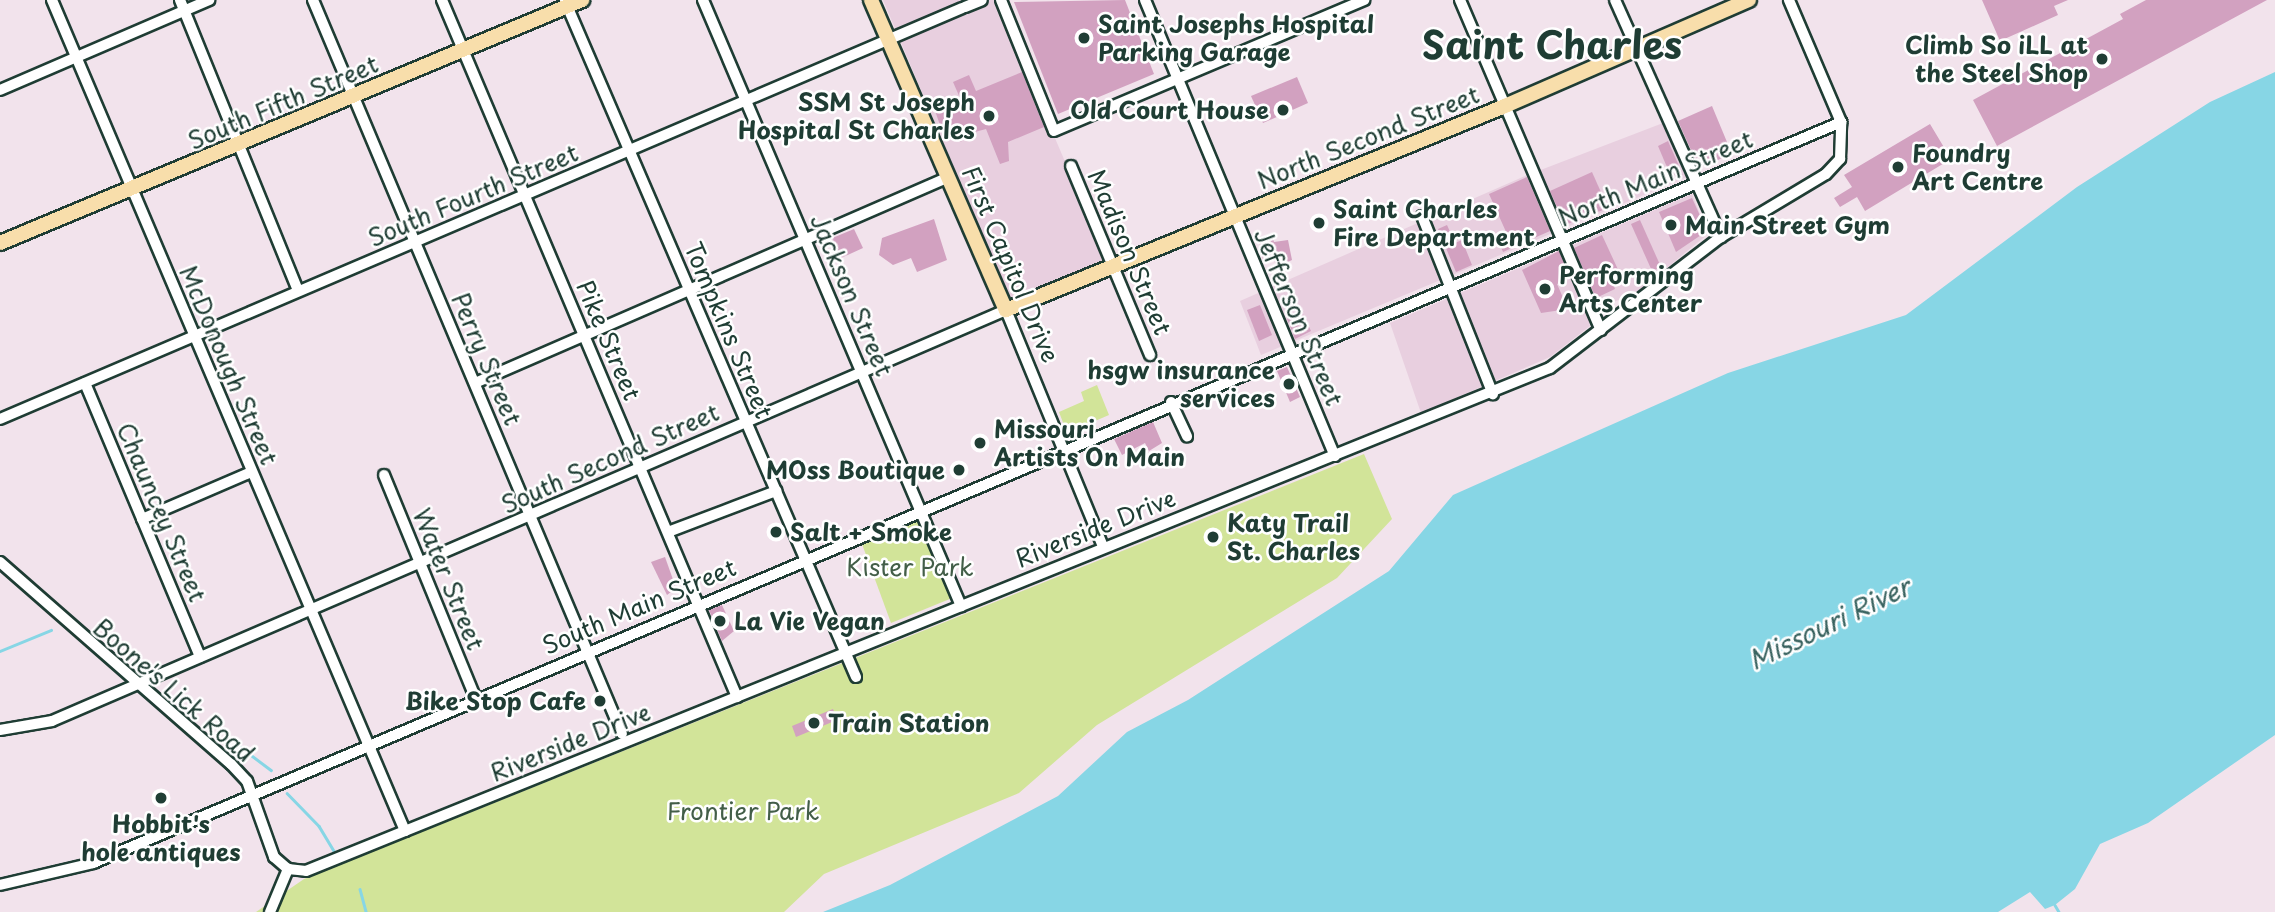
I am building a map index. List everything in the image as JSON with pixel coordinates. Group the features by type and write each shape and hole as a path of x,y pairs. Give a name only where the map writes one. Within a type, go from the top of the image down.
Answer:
{"main road":[{"name":"South Fifth Street","path":"0,243 354,97 566,3 582,0"},
{"name":"First Capitol Drive","path":"871,0 1006,310"},
{"name":"North Second Street","path":"1235,215 1505,106 1749,0"},
{"name":"South Second Street","path":"1006,310 1235,215"}],"street":[{"name":"McDonough Street","path":"52,0 405,831"},
{"path":"0,90 182,5 209,0"},
{"name":"Perry Street","path":"313,0 622,734"},
{"name":"Pike Street","path":"442,0 737,697"},
{"name":"Jackson Street","path":"703,0 892,442 923,508 961,606"},
{"name":"South Fourth Street","path":"0,419 298,291 526,198 745,100 982,0"},
{"path":"1001,0 1055,131 1364,0"},
{"name":"Jefferson Street","path":"1145,0 1335,456"},
{"path":"1330,0 1335,12"},
{"path":"1460,0 1601,330"},
{"path":"1615,0 1695,185 1721,237"},
{"path":"1789,0 1840,122"},
{"name":"Tompkins Street","path":"566,3 856,677"},
{"path":"182,5 298,291"},
{"name":"North Main Street","path":"1292,353 1840,122"},
{"name":"Riverside Drive","path":"288,869 317,867 1103,547 1493,394 1550,368 1721,237 1834,168 1843,149 1840,122"},
{"name":"Madison Street","path":"1070,166 1115,265 1150,355"},
{"path":"475,383 949,177"},
{"path":"1422,216 1493,394"},
{"name":"South Second Street","path":"0,730 52,722 531,518 641,467 1006,310"},
{"name":"First Capitol Drive","path":"1006,310 1103,547"},
{"name":"South Main Street","path":"0,885 93,863 1063,447 1292,353"},
{"name":"Chauncey Street","path":"85,383 200,657"},
{"path":"1171,402 1187,437"},
{"path":"142,519 251,472"},
{"name":"Water Street","path":"384,475 419,566 476,699"},
{"path":"667,532 775,491"},
{"name":"Boone's Lick Road","path":"0,562 135,685 231,764 251,795 274,857 288,869"},
{"path":"270,912 288,869"}],"shaded area":[{"path":"883,0 996,0 1107,260 1010,301"},
{"path":"1663,123 1687,177 1261,355 1240,301 1525,176"},
{"path":"1692,194 1708,234 1641,289 1587,315 1590,326 1550,357 1421,413 1390,323"}],"green space":[{"path":"1097,385 1109,415 1067,433 1059,412 1084,401 1081,392"},
{"name":"Frontier Park","path":"1364,454 1392,519 1337,578 1097,725 1019,793 824,874 784,912 256,912 304,879"},
{"name":"Kister Park","path":"929,514 962,594 891,623 862,544"}],"water":[{"name":"Missouri River","path":"2275,72 2275,735 2148,823 2100,844 2075,889 2055,905 2045,909 2030,892 1998,912 823,912 890,885 1058,796 1127,732 1188,700 1389,571 1453,495 1728,373 1906,315 2077,187 2210,102"}],"building":[{"name":"Saint Josephs Hospital Parking Garage","path":"1125,0 1154,74 1058,114 1014,2"},
{"path":"1982,0 2068,0 2054,6 2058,15 2000,41"},
{"name":"Climb So iLL at the Steel Shop","path":"2146,0 2267,0 1997,146 1973,100 2123,19 2120,14"},
{"name":"SSM St Joseph Hospital St Charles","path":"1022,72 1044,127 1008,142 1009,161 1000,164 986,129 964,135 961,142 947,135 949,129 940,125 934,108 960,98 953,82 969,75 976,91"},
{"path":"1297,77 1308,103 1263,123 1251,96"},
{"path":"1712,106 1732,154 1699,168 1678,121"},
{"name":"Foundry Art Centre","path":"1930,124 1951,159 1865,211 1857,197 1840,207 1834,198 1852,187 1844,175"},
{"path":"1668,141 1683,175 1672,179 1658,146"},
{"path":"1592,172 1608,208 1565,225 1550,191"},
{"path":"1527,177 1550,231 1503,252 1497,238 1507,234 1489,194"},
{"path":"1692,198 1707,231 1676,252 1659,212"},
{"path":"934,219 947,260 917,272 911,258 893,265 879,255 882,238"},
{"path":"1640,220 1661,267 1652,271 1631,224"},
{"path":"1447,225 1455,243 1462,240 1472,265 1456,272 1438,229"},
{"path":"854,229 863,248 839,259 830,239"},
{"path":"1602,235 1621,276 1612,281 1615,289 1596,298 1574,248"},
{"path":"1272,236 1274,242 1288,240 1292,260 1277,267 1273,259 1263,261 1259,241"},
{"name":"Performing Arts Center","path":"1559,251 1570,278 1557,284 1568,309 1541,313 1522,270"},
{"path":"1260,305 1272,335 1259,341 1247,310"},
{"path":"1294,313 1296,318 1303,314 1311,331 1295,339 1286,316"},
{"name":"hsgw insurance services","path":"1287,367 1300,397 1290,402 1277,371"},
{"path":"1153,422 1162,443 1149,451 1145,443 1122,455 1114,439"},
{"path":"665,557 676,588 667,595 651,562"},
{"name":"La Vie Vegan","path":"722,605 734,631 722,641 709,610"},
{"name":"Train Station","path":"833,709 837,720 796,737 792,726"}],"waterway":[{"path":"0,651 51,630"},
{"path":"235,743 271,770"},
{"path":"287,793 319,826 337,856"},
{"path":"360,889 366,912"},
{"path":"2055,905 2059,912"}],"place":[{"name":"Saint Josephs Hospital Parking Garage","path":"1084,38"},
{"name":"Climb So iLL at the Steel Shop","path":"2102,59"},
{"name":"Old Court House","path":"1283,110"},
{"name":"SSM St Joseph Hospital St Charles","path":"989,116"},
{"name":"Foundry Art Centre","path":"1898,167"},
{"name":"Saint Charles Fire Department","path":"1319,223"},
{"name":"Main Street Gym","path":"1671,225"},
{"name":"Performing Arts Center","path":"1545,289"},
{"name":"hsgw insurance services","path":"1289,384"},
{"name":"Missouri Artists On Main","path":"980,443"},
{"name":"MOss Boutique","path":"959,470"},
{"name":"Salt + Smoke","path":"776,532"},
{"name":"Katy Trail St. Charles","path":"1213,537"},
{"name":"La Vie Vegan","path":"720,621"},
{"name":"Bike Stop Cafe","path":"600,701"},
{"name":"Train Station","path":"814,723"},
{"name":"Hobbit's hole antiques","path":"161,798"}],"district":[{"name":"Saint Charles","path":"1552,44"}]}
